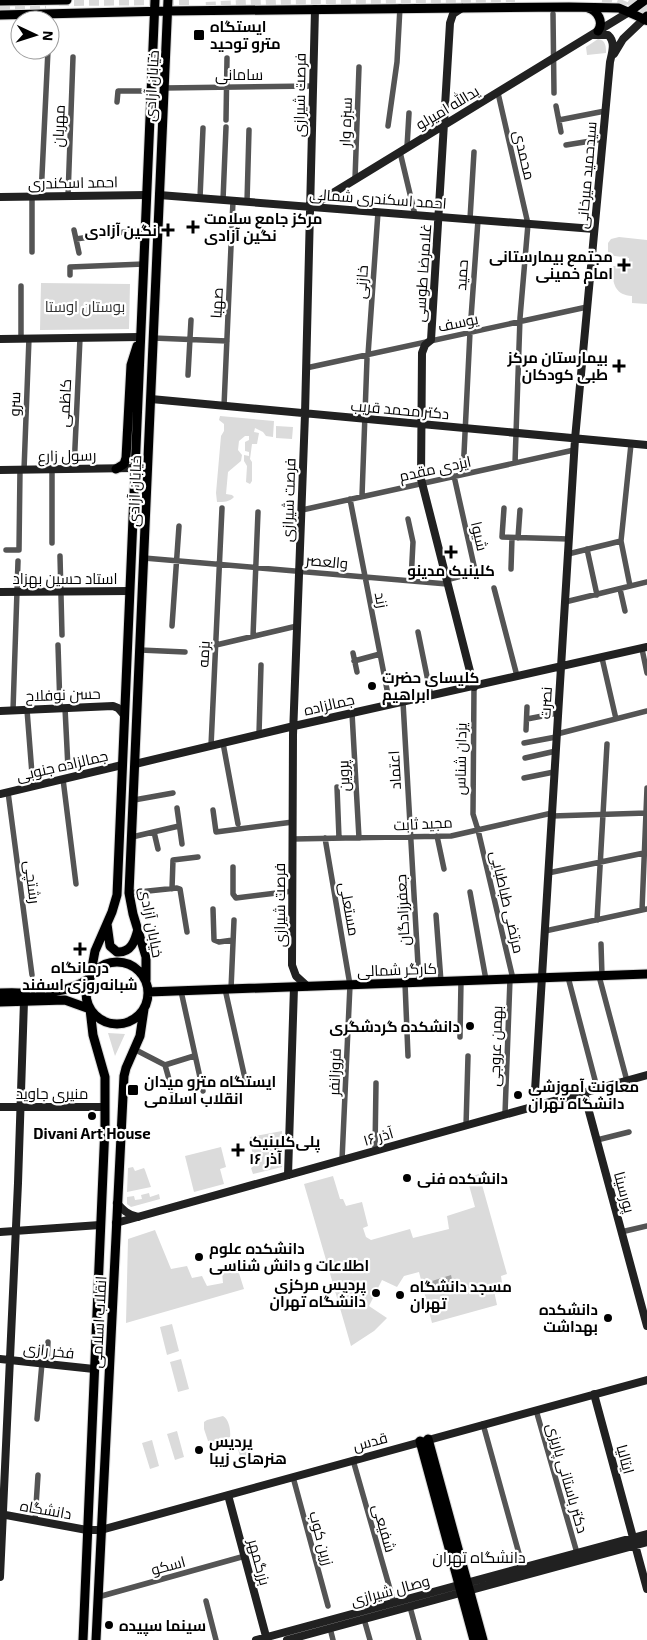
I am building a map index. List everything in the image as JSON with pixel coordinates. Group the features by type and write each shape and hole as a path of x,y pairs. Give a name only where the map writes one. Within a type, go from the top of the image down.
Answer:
{"main road":[{"path":"0,1 67,0"},
{"name":"خیابان آزادی","path":"90,978 95,951 112,912 116,895 135,468 133,398 140,337 155,0"},
{"name":"خیابان آزادی","path":"146,980 146,957 129,893 168,0"},
{"path":"629,12 645,0"},
{"path":"585,7 608,3 646,18"},
{"path":"60,16 315,4 400,7 585,7 591,8 599,17 600,27 595,33"},
{"path":"147,195 160,195"},
{"path":"116,469 124,464 126,458 133,398 151,399"},
{"path":"107,924 110,946 117,952 125,952 130,947 135,940 138,929"},
{"path":"119,962 135,967 146,980 148,1002 133,1021 117,1025 102,1021 95,1016 86,1000 90,978 95,971 110,963 119,962"},
{"name":"کارگر شمالی","path":"148,992 512,979 542,974 568,977 647,974"},
{"path":"0,993 61,991 90,978"},
{"path":"0,1002 65,1000 90,1009"},
{"name":"انقلاب اسلامی","path":"82,1640 105,1107 105,1077 93,1035 90,1009"},
{"name":"انقلاب اسلامی","path":"96,1640 124,1076 142,1029 144,1009"},
{"path":"100,1225 116,1223"},
{"path":"94,1369 109,1369"},
{"path":"424,1440 464,1588 474,1640"},
{"path":"464,1588 483,1640"}],"street":[{"name":"فرصت شیرازی","path":"307,986 299,979 293,969 293,822 294,726 305,414 315,4"},
{"path":"388,126 397,62 400,7"},
{"name":"غلامرضا طوسی","path":"464,7 453,14 450,23 431,340 425,345 422,353 421,472 422,484 474,687"},
{"name":"یدالله امیرلو","path":"310,207 629,12"},
{"path":"553,14 554,93"},
{"path":"610,62 623,38 646,18"},
{"name":"سیدحمید میرخانی","path":"575,439 605,111 613,48 611,38 605,34 595,33"},
{"name":"مهربان","path":"68,196 73,56"},
{"path":"226,120 227,58"},
{"path":"41,196 48,60"},
{"name":"سبزه‌ وار","path":"355,179 359,67"},
{"name":"سامانی","path":"164,88 313,86"},
{"path":"117,102 118,91 151,91"},
{"name":"محمدی","path":"498,92 528,224 520,322 515,463"},
{"path":"556,106 561,132"},
{"path":"559,120 605,111"},
{"path":"407,147 409,113"},
{"path":"224,200 226,127"},
{"path":"200,198 203,128"},
{"path":"247,202 250,130"},
{"path":"566,145 603,139"},
{"path":"400,152 415,215"},
{"name":"حمید","path":"463,474 474,220 474,152"},
{"path":"330,194 328,204 334,209"},
{"name":"احمد اسکندری","path":"0,197 147,195"},
{"name":"احمد اسکندری شمالی","path":"160,195 594,229"},
{"path":"32,196 32,252"},
{"name":"صهبا","path":"224,406 234,201"},
{"path":"291,205 303,209 310,219"},
{"name":"خازنی","path":"362,496 367,357 378,212"},
{"path":"76,239 145,229"},
{"path":"74,230 79,253"},
{"path":"70,275 70,267 144,264"},
{"name":"سرو","path":"6,550 19,550 25,338 21,286"},
{"name":"یوسف","path":"306,368 367,357 431,340 587,307"},
{"path":"188,375 191,320"},
{"path":"0,339 140,337"},
{"name":"کاظمی","path":"74,469 80,338"},
{"path":"153,338 227,341"},
{"name":"دکتر محمد قریب","path":"151,399 647,445"},
{"name":"نصرت","path":"534,1106 575,439"},
{"path":"630,586 621,541 631,444"},
{"name":"ایزدی مقدم","path":"302,510 574,450"},
{"name":"رسول زارع","path":"0,470 135,468"},
{"path":"52,469 52,543"},
{"name":"شیوا","path":"447,582 473,573 475,570 454,476"},
{"name":"زند","path":"350,499 390,705"},
{"name":"بزمه","path":"211,746 222,508"},
{"path":"504,508 502,537 569,539"},
{"path":"511,569 520,510"},
{"path":"253,636 258,512"},
{"path":"408,519 413,542 412,581"},
{"path":"172,626 179,526"},
{"path":"568,554 621,541"},
{"path":"587,549 597,594"},
{"path":"60,556 62,635"},
{"name":"والعصر","path":"144,558 412,581 447,582"},
{"path":"13,710 18,561"},
{"path":"565,602 647,582"},
{"path":"494,588 517,676"},
{"path":"620,589 625,612"},
{"name":"استاد حسین بهزاد","path":"0,592 130,591"},
{"path":"216,645 297,626"},
{"path":"418,632 431,696"},
{"path":"58,645 68,768"},
{"path":"645,648 647,672"},
{"name":"جمالزاده","path":"135,764 294,726 645,648"},
{"path":"140,650 185,652"},
{"path":"353,653 357,672"},
{"path":"354,661 380,654"},
{"path":"602,658 616,719"},
{"path":"259,734 261,664"},
{"name":"یزدان شناس","path":"474,687 472,810 478,830"},
{"name":"اعتماد","path":"403,702 410,837"},
{"name":"حسن نوفلاح","path":"0,711 115,706 124,715"},
{"path":"526,730 527,707"},
{"path":"27,710 32,774"},
{"path":"524,743 647,711"},
{"name":"پروین","path":"352,713 359,838"},
{"path":"527,719 558,713"},
{"path":"223,743 238,824"},
{"path":"597,920 607,744"},
{"path":"525,758 556,751"},
{"name":"جمالزاده جنوبی","path":"8,792 122,765"},
{"path":"524,778 554,772"},
{"path":"63,779 76,884"},
{"path":"337,787 339,838"},
{"path":"545,931 644,910 647,788"},
{"path":"0,794 8,792"},
{"name":"رشتچی","path":"8,792 32,975"},
{"path":"134,800 173,792"},
{"path":"177,808 182,844"},
{"path":"213,810 216,832 293,822"},
{"name":"مجید ثابت","path":"293,839 455,835 552,814 646,813"},
{"path":"132,837 179,826"},
{"name":"مرتضی طباطبایی","path":"478,830 512,979"},
{"path":"154,832 158,849"},
{"path":"437,836 444,869"},
{"name":"جعفرزادگان","path":"410,837 419,982"},
{"name":"مستعلی","path":"325,838 350,985"},
{"path":"548,873 644,853"},
{"path":"172,889 174,860 198,857"},
{"path":"233,867 233,894 236,898 293,891"},
{"path":"129,893 177,888 180,890 187,932"},
{"path":"470,892 486,980"},
{"path":"213,909 214,940 219,942 233,940"},
{"path":"436,914 441,982"},
{"path":"234,920 228,989 246,1083"},
{"path":"601,944 601,976 627,1081"},
{"path":"568,977 595,1080"},
{"name":"بهمن عروجی","path":"505,1114 512,979"},
{"path":"460,1037 461,981"},
{"path":"405,983 408,1056"},
{"name":"فروزانفر","path":"342,1160 350,985"},
{"path":"288,1175 294,987"},
{"path":"181,991 203,1091"},
{"path":"0,1577 1,1514 16,1231 24,1001"},
{"path":"134,1049 165,1065 194,1056"},
{"path":"466,1126 468,1056"},
{"path":"165,1065 174,1097"},
{"name":"۱۶ آذر","path":"116,1223 647,1075"},
{"path":"375,1151 376,1083"},
{"name":"پورسینا","path":"584,1093 647,1326"},
{"name":"منیری جاوید","path":"0,1107 105,1107"},
{"path":"597,1140 629,1132"},
{"path":"117,1203 122,1210 131,1216 138,1217"},
{"path":"0,1232 100,1225"},
{"path":"621,1232 647,1226"},
{"path":"37,1419 48,1342"},
{"name":"فخر رازی","path":"0,1359 94,1369"},
{"name":"قدس","path":"101,1530 647,1380"},
{"name":"ایتالیا","path":"594,1394 647,1589"},
{"name":"دکتر باستانی پاریزی","path":"536,1410 578,1557"},
{"path":"483,1424 524,1572"},
{"name":"شفیعی","path":"353,1460 395,1606"},
{"path":"35,1521 38,1474"},
{"name":"زرین کوب","path":"292,1477 328,1606"},
{"name":"بزرگمهر","path":"228,1494 266,1639"},
{"name":"دانشگاه","path":"1,1514 87,1530 101,1530"},
{"name":"وصال شیرازی","path":"634,1542 647,1534"},
{"name":"وصال شیرازی","path":"256,1640 395,1606 634,1542 647,1542"},
{"name":"اسکو","path":"98,1597 245,1556"},
{"name":"وصال شیرازی","path":"287,1640 364,1619 395,1606 410,1607 464,1588"},
{"path":"206,1601 216,1640"},
{"path":"410,1607 419,1640"},
{"path":"364,1619 370,1640"},
{"path":"330,1628 333,1640"}],"green space":[{"path":"598,39 604,42 606,53 587,55 586,47"},
{"path":"619,237 647,240 647,304 632,303 632,296 621,293 615,287 613,266 629,267 629,258 608,255 608,243 611,239"},
{"name":"بوستان اوستا","path":"41,283 130,284 129,329 40,330"},
{"path":"220,416 274,421 273,437 266,436 255,428 254,432 259,433 257,444 252,444 250,459 252,462 252,481 250,484 246,482 247,466 244,461 244,455 249,456 249,452 245,451 245,442 249,440 249,436 245,436 239,441 238,450 242,455 241,461 228,472 226,494 234,497 230,500 217,502 216,493 221,436 224,431 224,424 219,420"},
{"path":"276,426 293,427 292,439 276,438"},
{"path":"108,1033 125,1034 115,1056"},
{"path":"282,1131 282,1167 253,1174 251,1168 254,1166 250,1137"},
{"path":"221,1147 226,1167 220,1169 224,1184 194,1192 185,1156"},
{"path":"133,1167 135,1171 144,1168 151,1187 127,1192 128,1168"},
{"path":"479,1174 507,1274 501,1276 502,1283 493,1286 497,1305 432,1323 419,1272 404,1276 397,1287 382,1280 369,1306 387,1318 374,1331 351,1346 304,1184 333,1176 340,1199 343,1199 346,1206 362,1202 368,1226 363,1228 366,1237 371,1240 410,1229 413,1238 449,1229 447,1216 475,1207 467,1178"},
{"path":"149,1193 150,1197 159,1194 160,1199 131,1207 127,1204 127,1197 134,1196 135,1200 142,1199 141,1195"},
{"path":"155,1230 171,1269 187,1266 192,1278 202,1276 207,1286 223,1283 222,1272 238,1270 244,1289 126,1323 128,1239"},
{"path":"172,1324 179,1351 167,1355 160,1327"},
{"path":"181,1359 189,1389 178,1392 170,1362"},
{"path":"223,1416 229,1425 230,1437 213,1443 208,1441 204,1422"},
{"path":"177,1431 184,1457 175,1460 167,1434"},
{"path":"152,1440 159,1466 150,1469 142,1443"},
{"path":"250,1446 254,1461 242,1464 238,1449"}],"shaded area":[{"path":"451,1275 453,1284 434,1290 432,1281"}],"tunnel":[{"path":"59,1 191,0"},
{"path":"206,7 288,2 515,0"},
{"path":"602,0 636,12"},
{"path":"629,0 647,10"},
{"path":"0,10 10,10"}],"place":[{"name":"ایستگاه مترو توحید","path":"199,35"},
{"name":"مرکز جامع سلامت نگین آزادی","path":"193,227"},
{"name":"نگین آزادی","path":"168,230"},
{"name":"مجتمع بیمارستانی امام خمینی","path":"624,265"},
{"name":"بیمارستان مرکز طبی کودکان","path":"619,366"},
{"name":"کلینیک مدینو","path":"451,552"},
{"name":"کلیسای حضرت ابراهیم","path":"372,686"},
{"name":"درمانگاه شبانه‌روزی اسفند","path":"80,949"},
{"name":"دانشکده گردشگری","path":"470,1026"},
{"name":"ایستگاه مترو میدان انقلاب اسلامی","path":"133,1090"},
{"name":"معاونت آموزشی دانشگاه تهران","path":"518,1095"},
{"name":"Divani Art House","path":"92,1116"},
{"name":"پلی‌کلینیک ۱۶ آذر","path":"238,1150"},
{"name":"دانشکده فنی","path":"407,1178"},
{"name":"دانشکده علوم اطلاعات و دانش شناسی","path":"199,1257"},
{"name":"پردیس مرکزی دانشگاه‌ تهران","path":"376,1293"},
{"name":"مسجد دانشگاه تهران","path":"400,1295"},
{"name":"دانشکده بهداشت","path":"608,1318"},
{"name":"پردیس هنرهای زیبا","path":"199,1450"},
{"name":"سینما سپیده","path":"109,1625"}],"district":[{"name":"دانشگاه تهران","path":"479,1556"}]}
